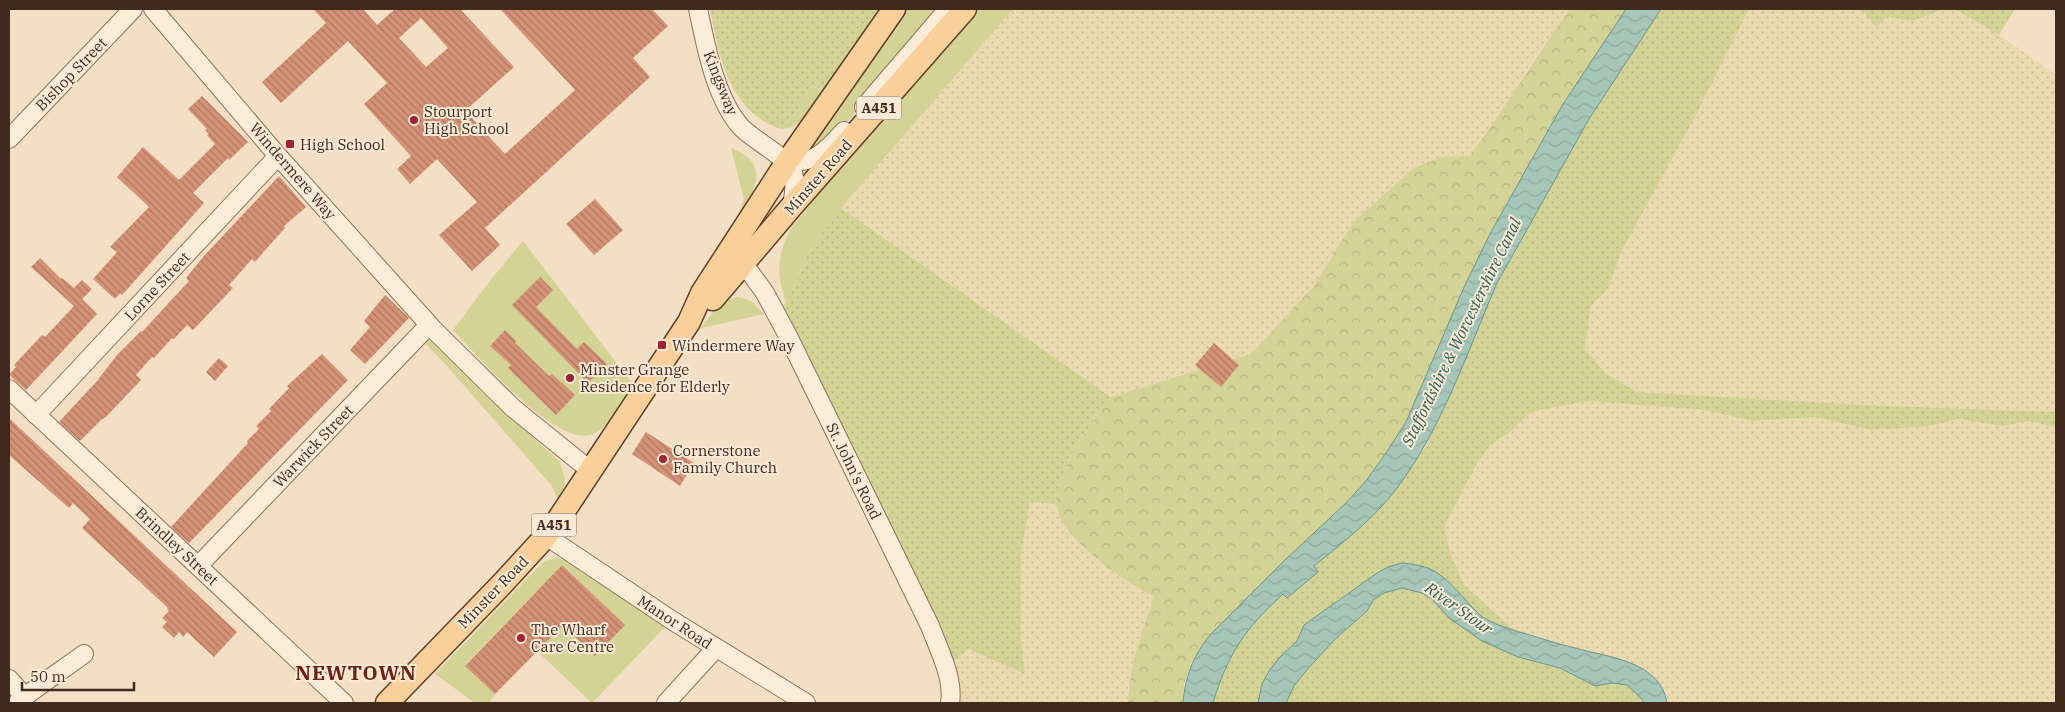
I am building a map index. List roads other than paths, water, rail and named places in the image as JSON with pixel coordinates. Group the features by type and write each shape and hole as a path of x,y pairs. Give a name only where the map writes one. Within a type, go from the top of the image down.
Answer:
{"main road":[{"name":"Minster Road","path":"739,256 788,162 894,9"},
{"name":"Minster Road","path":"386,703 546,536 592,471 689,322 702,293 792,206 965,9"}],"street":[{"name":"Bishop Street","path":"9,139 133,9"},
{"name":"Windermere Way","path":"153,9 278,156 430,325 513,408 592,471"},
{"name":"Kingsway","path":"698,9 714,73 734,118 751,138 788,162"},
{"path":"788,162 803,163 826,150 948,9"},
{"name":"Lorne Street","path":"36,415 278,156"},
{"path":"788,162 793,172 795,194 792,206"},
{"name":"St. John's Road","path":"739,256 765,293 787,334 930,626 946,668 951,696 950,703"},
{"name":"Warwick Street","path":"198,566 430,325"},
{"name":"Brindley Street","path":"9,389 344,703"},
{"name":"Manor Road","path":"546,536 716,648 806,703"},
{"path":"666,703 716,648"},
{"path":"9,679 21,700 41,683 49,680 84,654"}],"water":[{"name":"Staffordshire & Worcestershire Canal","path":"1626,9 1661,9 1589,119 1497,283 1441,415 1413,465 1378,510 1358,530 1314,566 1318,572 1287,598 1283,594 1258,619 1239,643 1232,656 1213,703 1183,703 1191,667 1210,635 1287,558 1346,503 1366,481 1406,422 1465,285 1491,232 1563,104"},
{"name":"River Stour","path":"1402,563 1422,566 1442,576 1479,614 1495,624 1559,644 1631,663 1655,678 1663,689 1667,703 1644,703 1627,685 1612,683 1595,686 1560,668 1518,657 1482,641 1449,618 1432,599 1422,593 1402,588 1384,593 1373,600 1367,611 1335,639 1305,672 1294,686 1286,703 1258,703 1262,684 1269,671 1279,658 1297,641 1304,625 1377,573"}],"place":[{"name":"Stourport High School","path":"414,120"},
{"name":"High School","path":"290,144"},
{"name":"Windermere Way","path":"662,345"},
{"name":"Minster Grange Residence for Elderly","path":"570,378"},
{"name":"Cornerstone Family Church","path":"663,459"},
{"name":"The Wharf Care Centre","path":"521,638"}],"district":[{"name":"NEWTOWN","path":"356,672"}]}
